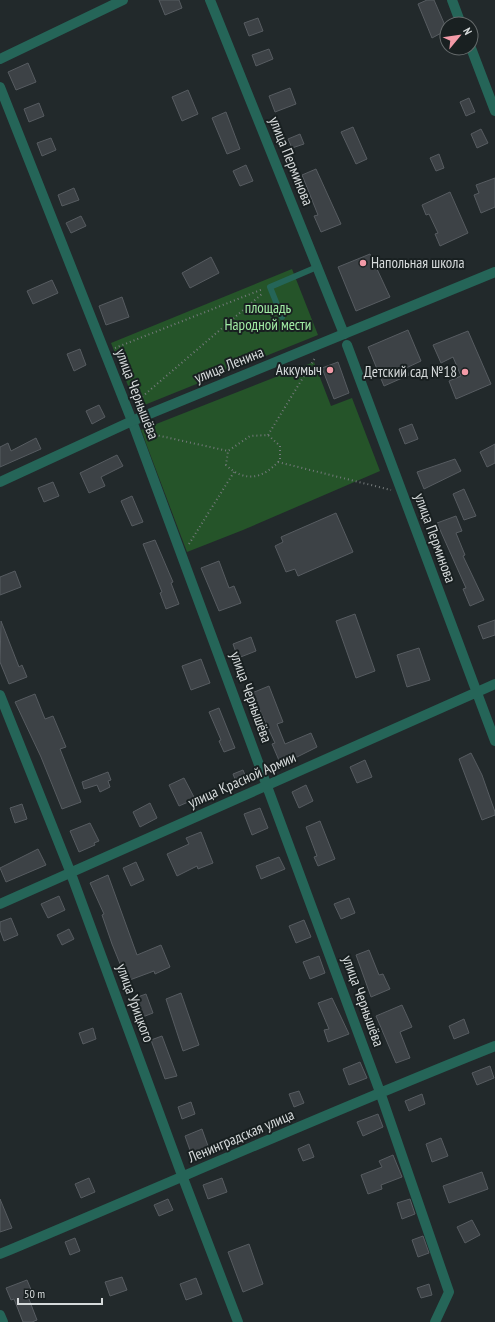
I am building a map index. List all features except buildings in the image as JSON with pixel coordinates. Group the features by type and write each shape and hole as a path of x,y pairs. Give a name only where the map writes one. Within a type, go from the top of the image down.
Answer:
{"street":[{"path":"0,59 123,0"},
{"name":"улица Перминова","path":"210,0 344,334"},
{"path":"452,0 458,16"},
{"path":"474,56 495,111"},
{"name":"улица Чернышёва","path":"0,87 136,431 380,1092 449,1292 435,1322"},
{"name":"улица Ленина","path":"0,482 132,421 495,272"},
{"name":"улица Перминова","path":"347,345 495,741"},
{"name":"улица Красной Армии","path":"0,904 70,871 268,786 495,684"},
{"name":"улица Урицкого","path":"0,695 70,871 183,1178 238,1322"},
{"name":"Ленинградская улица","path":"0,1254 183,1178 380,1092 495,1046"},
{"path":"0,1315 3,1322"}],"lane":[{"path":"282,317 270,287 317,267"}],"path":[{"path":"105,352 270,287"},
{"path":"127,409 270,287"},
{"path":"268,435 313,359"},
{"path":"136,431 228,450 250,436 268,435 280,446 280,460 264,475 247,477 234,472 226,465 228,450"},
{"path":"278,462 402,493"},
{"path":"182,555 234,472"}],"green space":[{"name":"площадь Народной мести","path":"292,269 318,335 137,408 111,343"},
{"path":"314,362 331,406 352,398 380,471 243,530 187,552 141,430"}],"place":[{"name":"Напольная школа","path":"363,263"},
{"name":"Аккумыч","path":"330,370"},
{"name":"Детский сад №18","path":"465,372"}]}
